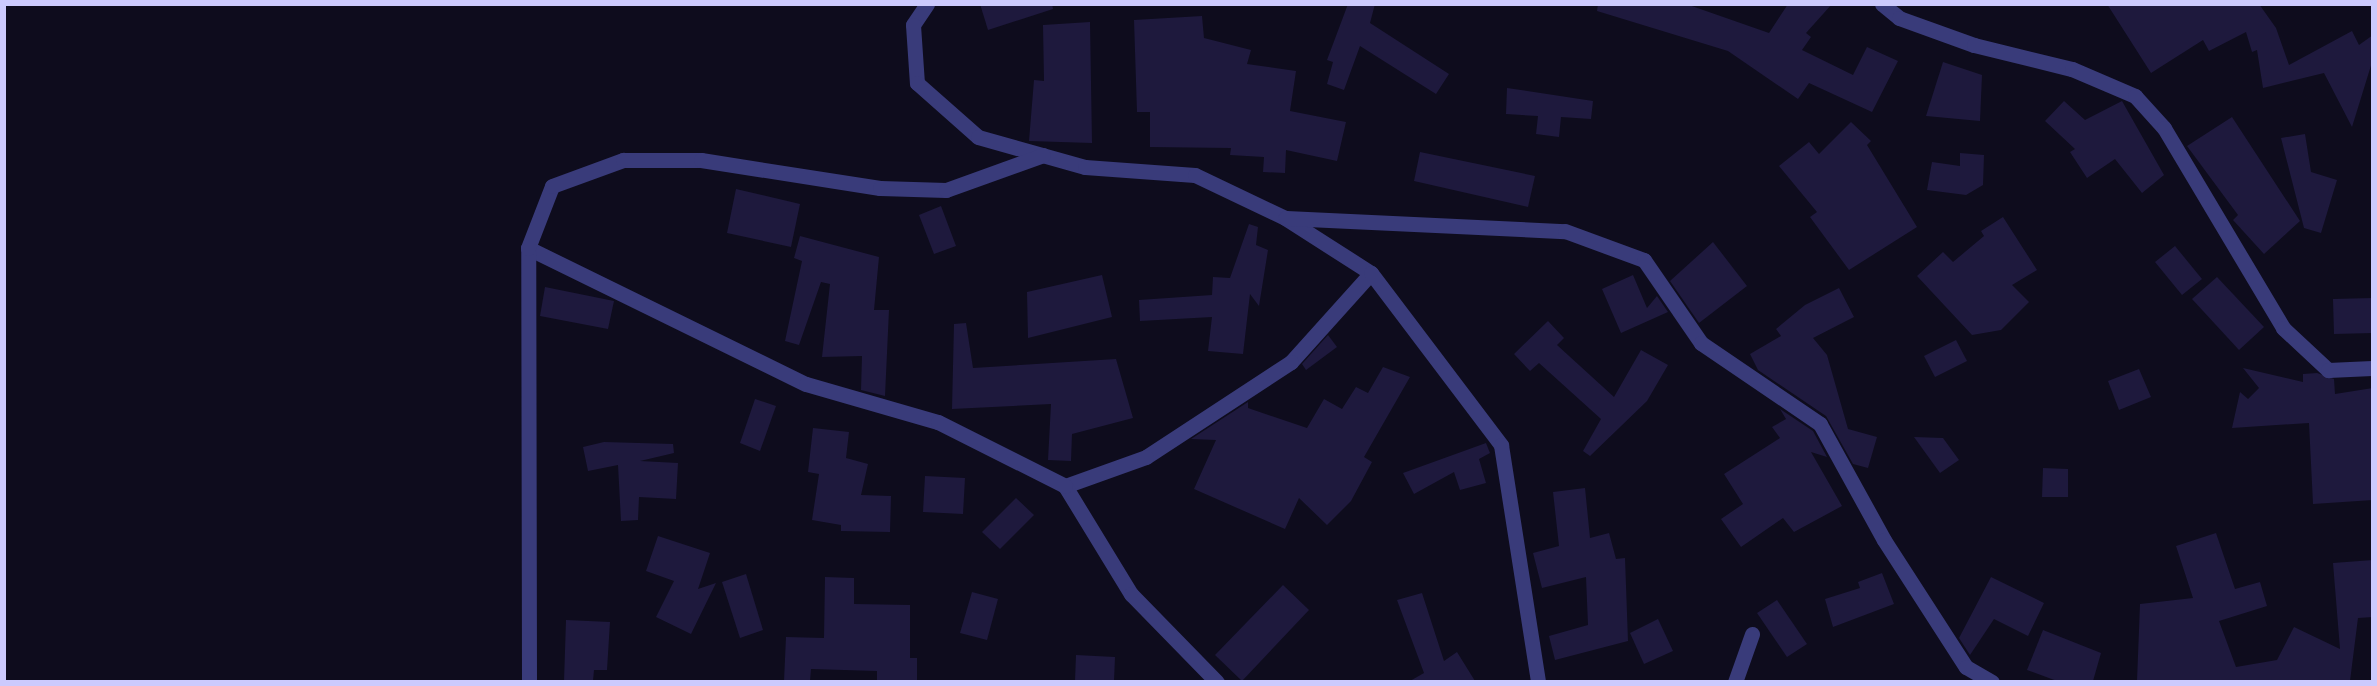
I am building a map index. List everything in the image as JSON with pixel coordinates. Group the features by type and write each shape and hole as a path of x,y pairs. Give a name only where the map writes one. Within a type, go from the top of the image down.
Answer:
{"street":[{"path":"927,4 913,26 917,83 978,137 1085,167 1195,175 1285,218 1371,273 1501,445 1538,681"},
{"path":"1882,4 1899,18 1952,37 2072,69 2135,96 2164,128 2283,328 2328,370 2373,368"},
{"path":"529,681 528,248 552,186 623,160 701,160 880,188 946,190 1043,155"},
{"path":"1285,218 1565,231 1644,260 1701,343 1820,424 1884,540 1966,666 1992,681"},
{"path":"528,248 806,384 938,422 1065,486 1131,594 1217,681"},
{"path":"1065,486 1146,457 1291,362 1371,273"},
{"path":"1735,681 1752,634"}],"building":[{"path":"980,4 1052,4 1053,9 988,30"},
{"path":"1348,4 1375,4 1370,23 1449,74 1436,94 1360,46 1344,90 1327,84 1333,62 1327,60"},
{"path":"1598,4 1686,4 1769,33 1788,4 1832,4 1806,33 1811,37 1802,50 1853,75 1867,47 1898,61 1872,112 1809,83 1798,99 1728,51 1597,11"},
{"path":"2107,4 2259,4 2276,28 2289,65 2352,31 2359,45 2373,35 2373,59 2352,127 2324,73 2263,88 2257,50 2252,52 2246,32 2209,51 2203,40 2151,73"},
{"path":"1202,16 1204,38 1251,50 1247,64 1296,71 1290,111 1346,122 1337,161 1286,150 1285,173 1263,172 1264,157 1230,155 1231,148 1150,147 1150,112 1137,112 1134,20"},
{"path":"1090,22 1092,143 1029,141 1034,80 1044,81 1043,25"},
{"path":"1943,62 1982,75 1980,121 1926,116"},
{"path":"1507,88 1593,101 1591,119 1561,117 1559,137 1536,134 1538,116 1506,114"},
{"path":"2064,101 2085,120 2122,101 2164,175 2142,193 2115,159 2087,178 2070,152 2075,149 2045,121"},
{"path":"2232,117 2300,221 2264,254 2233,220 2238,215 2187,146"},
{"path":"1851,122 1871,141 1867,145 1917,227 1849,270 1810,217 1817,212 1779,166 1809,142 1819,154"},
{"path":"2305,134 2311,172 2337,180 2321,233 2304,228 2281,138"},
{"path":"1420,152 1535,176 1528,207 1414,181"},
{"path":"1960,153 1984,155 1983,185 1966,195 1927,190 1932,162 1960,166"},
{"path":"736,189 800,204 791,247 727,233"},
{"path":"941,206 956,246 934,254 919,215"},
{"path":"2003,217 2037,270 2012,285 2029,302 2001,330 1972,335 1917,276 1943,252 1953,262 1984,236 1981,231"},
{"path":"1249,224 1258,227 1256,245 1268,250 1259,306 1250,294 1243,354 1208,351 1212,317 1140,321 1139,300 1212,295 1213,277 1230,278"},
{"path":"800,236 879,257 874,310 889,310 885,396 861,390 862,356 822,357 830,284 821,282 799,345 785,341 802,261 794,258"},
{"path":"1713,242 1747,286 1699,323 1670,281"},
{"path":"2175,246 2202,279 2182,295 2155,262"},
{"path":"1102,275 1112,317 1028,338 1027,292"},
{"path":"1633,275 1647,308 1657,296 1668,312 1621,333 1602,289"},
{"path":"2217,277 2264,327 2239,350 2192,299"},
{"path":"545,287 614,301 608,329 540,316"},
{"path":"1839,288 1854,317 1813,338 1827,355 1848,429 1877,437 1868,468 1853,464 1826,416 1758,370 1750,354 1781,336 1776,329 1805,305"},
{"path":"2373,298 2373,333 2334,334 2333,299"},
{"path":"1548,321 1564,338 1557,345 1614,397 1641,350 1668,365 1647,401 1590,456 1583,451 1601,419 1539,363 1530,371 1514,354"},
{"path":"966,323 973,368 1116,359 1133,418 1072,434 1071,461 1048,460 1051,404 952,409 954,324"},
{"path":"1328,335 1337,347 1306,370 1302,364"},
{"path":"1956,340 1967,361 1935,377 1924,356"},
{"path":"1383,367 1410,377 1364,457 1372,462 1351,501 1327,525 1299,498 1285,529 1194,489 1216,440 1191,439 1248,402 1248,408 1307,428 1324,399 1342,409 1356,387 1368,393"},
{"path":"2243,368 2303,382 2303,374 2317,373 2334,379 2335,394 2373,388 2373,500 2313,504 2309,423 2232,428 2240,392 2248,399 2259,388"},
{"path":"2139,369 2151,397 2119,410 2108,381"},
{"path":"755,399 776,406 760,451 740,443"},
{"path":"1780,409 1813,431 1827,457 1811,452 1842,506 1794,532 1783,518 1741,547 1721,519 1743,504 1724,474 1780,438 1772,427 1786,419"},
{"path":"813,428 849,432 846,458 868,464 861,495 891,496 890,532 841,531 841,525 812,520 819,474 808,472"},
{"path":"1914,437 1943,438 1959,460 1940,473"},
{"path":"604,442 673,444 674,453 640,461 678,463 676,499 639,497 638,520 621,521 618,465 588,471 583,447"},
{"path":"1486,443 1490,453 1479,459 1486,483 1460,490 1454,472 1414,494 1403,473"},
{"path":"2043,468 2068,469 2068,497 2042,497"},
{"path":"925,476 965,478 963,514 923,512"},
{"path":"1585,488 1590,538 1609,533 1616,559 1625,558 1628,641 1555,660 1549,636 1588,625 1586,577 1542,588 1533,553 1559,546 1553,492"},
{"path":"1016,498 1034,515 1000,549 982,532"},
{"path":"2216,533 2235,589 2260,582 2267,606 2219,621 2236,667 2277,660 2294,627 2340,649 2333,563 2373,560 2373,617 2358,618 2350,681 2137,681 2140,604 2193,598 2176,546"},
{"path":"658,536 710,553 698,589 716,583 691,634 656,617 674,581 646,571"},
{"path":"1882,573 1894,604 1833,627 1825,599 1860,588 1858,582"},
{"path":"746,574 763,630 740,638 722,582"},
{"path":"825,577 854,578 854,604 910,605 910,658 917,658 917,681 877,681 877,671 811,669 810,681 784,681 786,637 824,638"},
{"path":"1991,577 2044,603 2028,636 1994,619 1970,655 1959,638"},
{"path":"1283,585 1309,610 1242,681 1215,655"},
{"path":"972,592 998,599 987,640 960,633"},
{"path":"1422,593 1444,661 1457,652 1475,681 1410,681 1424,673 1397,600"},
{"path":"1777,600 1807,644 1787,657 1757,613"},
{"path":"1658,619 1673,651 1644,664 1630,633"},
{"path":"566,620 610,622 607,670 594,670 593,681 564,681"},
{"path":"2043,630 2101,653 2093,681 2057,681 2027,670"},
{"path":"1076,655 1115,657 1114,681 1075,681"}]}
